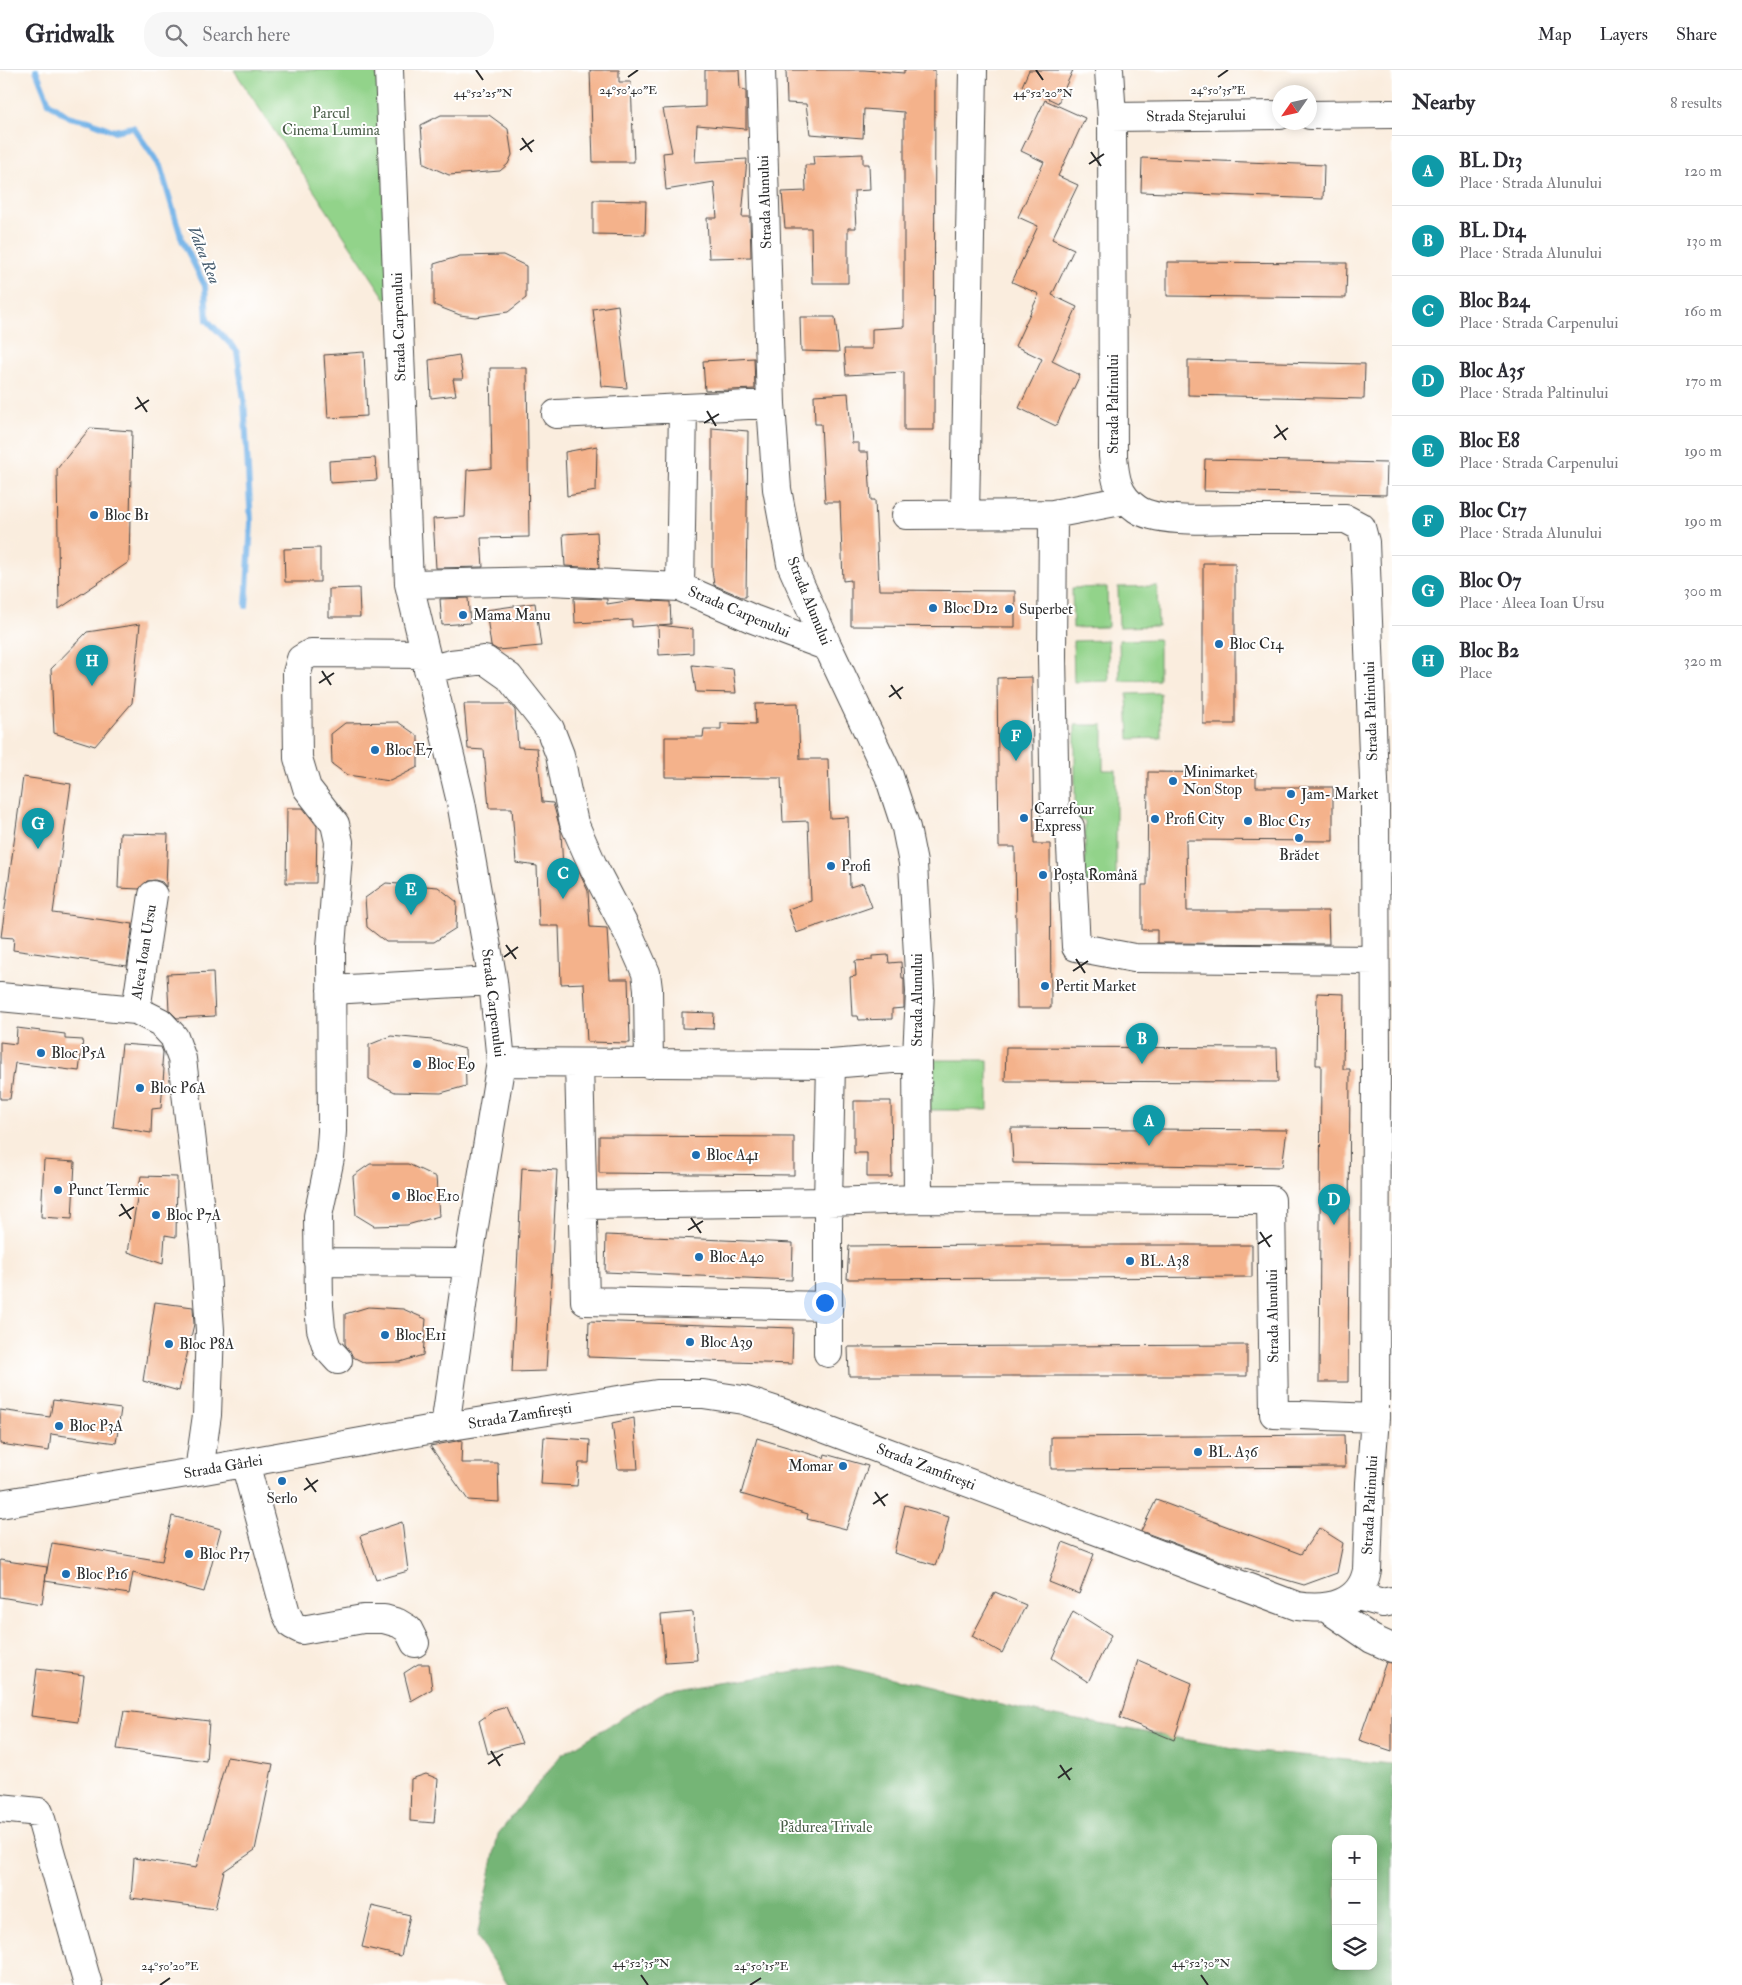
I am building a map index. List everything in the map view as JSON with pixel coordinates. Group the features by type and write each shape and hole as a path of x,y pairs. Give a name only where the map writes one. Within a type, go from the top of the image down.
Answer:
{"street":[{"name":"Strada Carpenului","path":"389,70 409,584 461,802 493,981 502,1062 468,1263 445,1427"},
{"name":"Strada Alunului","path":"761,70 771,404 777,490 791,564 889,776 906,828 913,863 920,992 918,1199"},
{"path":"965,515 973,70"},
{"name":"Strada Paltinului","path":"1109,70 1112,117 1113,456 1115,481 1126,500 1139,510 1156,517 1187,519 1346,519 1360,527 1365,542 1375,807 1375,1418 1370,1483 1367,1570 1364,1583 1354,1595"},
{"path":"1317,114 1392,114"},
{"name":"Strada Stejarului","path":"1112,117 1272,115"},
{"path":"556,414 771,404"},
{"path":"680,587 683,408"},
{"path":"906,515 1053,514 1126,500"},
{"path":"1053,514 1052,657 1055,813 1070,827 1076,948 1134,958 1376,960"},
{"name":"Strada Carpenului","path":"409,584 550,581 680,587 753,620 828,647"},
{"path":"338,1360 327,1348 321,1328 318,1216 330,1158 332,1131 331,947 339,842 335,824 307,788 298,758 297,673 301,659 311,653 451,664 486,660 509,677 550,729 560,755 574,823 593,866 646,972 649,1064"},
{"name":"Aleea Ioan Ursu","path":"136,1010 153,895"},
{"path":"331,990 493,981"},
{"path":"0,997 136,1010 160,1022 174,1037 182,1059 204,1242 210,1330 207,1415 199,1471"},
{"name":"Strada Alunului","path":"502,1062 832,1064 918,1058"},
{"path":"579,1063 585,1301 828,1306"},
{"path":"828,1353 828,1202 832,1064"},
{"name":"Strada Alunului","path":"582,1205 918,1199 1271,1200 1274,1414 1375,1418"},
{"path":"318,1262 468,1263"},
{"name":"Strada Zamfirești","path":"445,1427 657,1394 703,1394 743,1400 783,1413 1297,1606 1325,1607 1341,1603 1354,1595"},
{"name":"Strada Gârlei","path":"0,1504 445,1427"},
{"path":"245,1463 286,1613 292,1625 302,1630 363,1619 384,1619 398,1623 408,1629 415,1643"},
{"path":"1354,1595 1383,1602 1392,1601"},
{"path":"1325,1607 1372,1640 1392,1648"},
{"path":"0,1808 39,1812 88,1985"}],"green space":[{"name":"Parcul Cinema Lumina","path":"234,70 371,70 381,80 393,310"},
{"path":"1157,586 1158,626 1119,627 1118,587"},
{"path":"1107,587 1108,627 1073,628 1072,588"},
{"path":"1159,639 1159,680 1120,681 1119,640"},
{"path":"1108,640 1109,681 1074,682 1073,641"},
{"path":"1160,693 1161,738 1129,739 1127,694"},
{"path":"1075,725 1103,725 1103,770 1116,770 1116,885 1085,885 1085,821 1075,820"},
{"path":"929,1060 988,1060 988,1110 930,1110"},
{"name":"Pădurea Trivale","path":"835,1665 1044,1714 1256,1752 1392,1764 1392,1985 508,1985 477,1937 498,1834 561,1755 666,1691"}],"building":[{"path":"590,70 619,70 619,82 631,82 634,162 593,162"},
{"path":"705,70 739,70 740,89 746,90 746,129 697,125 695,162 747,159 742,217 750,217 751,257 709,258 707,218 717,218 714,182 666,190 663,153 672,152 663,109 705,107"},
{"path":"786,70 864,70 904,73 904,70 935,70 934,430 904,430 904,372 846,375 844,349 872,349 872,329 904,327 904,112 864,109 863,138 810,134 806,104 787,103"},
{"path":"1029,70 1073,70 1058,103 1022,86"},
{"path":"1045,100 1085,118 1058,176 1078,185 1052,239 1074,249 1052,295 1077,307 1052,361 1080,375 1056,426 1019,408 1042,359 1015,346 1039,294 1012,282 1038,226 1018,217 1044,162 1021,151"},
{"path":"441,115 489,115 508,129 512,155 508,164 500,171 449,175 424,164 421,125"},
{"path":"863,154 863,164 869,164 870,190 854,191 856,228 848,228 848,283 812,283 811,228 785,228 782,192 806,191 805,165 814,165 813,156"},
{"path":"1142,158 1324,165 1323,199 1141,192"},
{"path":"593,200 646,201 645,235 593,234"},
{"path":"503,255 526,266 526,298 508,312 475,317 460,315 434,305 434,264 460,256"},
{"path":"1167,262 1347,263 1346,298 1167,296"},
{"path":"618,305 627,388 602,386 593,309"},
{"path":"800,317 835,317 839,352 801,351"},
{"path":"364,352 367,416 328,418 324,355"},
{"path":"459,355 463,379 453,379 456,395 431,398 429,360"},
{"path":"754,358 755,389 705,391 703,361"},
{"path":"1188,360 1365,364 1364,399 1188,395"},
{"path":"490,368 527,368 529,537 481,538 483,567 436,568 433,519 465,517 467,470 492,468"},
{"path":"848,393 852,443 859,443 859,452 868,452 871,500 875,500 879,590 1015,591 1015,627 851,626 851,580 843,581 840,502 825,502 821,424 815,424 814,395"},
{"name":"Bloc B1","path":"90,428 132,431 129,562 59,609 57,469"},
{"path":"712,428 748,431 746,597 714,585 712,570"},
{"path":"597,446 596,491 567,496 565,452"},
{"path":"375,458 377,480 330,483 329,461"},
{"path":"1205,459 1387,463 1386,495 1204,491"},
{"path":"597,532 599,568 565,566 563,534"},
{"path":"320,548 320,582 285,582 284,549"},
{"name":"Bloc C14","path":"1203,563 1235,563 1235,724 1203,724"},
{"path":"359,588 360,617 329,617 329,589"},
{"path":"468,598 470,623 442,625 440,599"},
{"path":"574,598 607,599 607,604 633,600 670,602 671,624 659,625 693,629 693,653 659,655 658,625 632,627 632,620 575,623"},
{"path":"535,603 541,646 498,650 491,646 486,610"},
{"path":"140,624 132,703 95,746 54,733 51,669 87,632"},
{"path":"692,665 733,669 736,693 696,692"},
{"path":"1032,677 1034,844 1050,844 1051,1008 1017,1008 1015,847 999,847 997,678"},
{"path":"798,703 800,759 828,759 830,818 848,817 850,887 863,883 872,907 796,933 788,909 811,901 808,821 783,822 781,778 665,777 665,737 703,737 704,729 721,729 721,723 756,724 755,704"},
{"path":"464,704 510,704 515,710 518,747 537,748 542,802 553,803 561,832 563,869 578,870 588,891 590,927 607,928 610,979 628,979 630,1043 587,1042 584,983 561,984 559,926 539,926 537,866 516,863 512,808 489,808 484,750 468,749"},
{"name":"Bloc E7","path":"398,722 418,736 418,767 390,781 347,775 332,764 331,734 345,723"},
{"path":"1148,772 1256,773 1256,787 1333,787 1333,841 1186,840 1187,911 1328,911 1329,944 1157,943 1157,930 1142,930 1142,885 1147,885"},
{"path":"23,777 71,784 53,913 133,924 127,966 13,950 14,938 1,937"},
{"path":"287,808 303,808 317,826 316,883 286,883"},
{"path":"120,833 168,834 166,887 162,882 155,880 147,881 139,889 118,888"},
{"path":"386,883 438,887 457,902 456,928 434,942 386,942 367,927 365,898"},
{"path":"888,955 889,963 901,962 902,978 904,978 904,1008 892,1009 892,1019 859,1020 858,1016 852,1016 850,977 856,976 855,961 872,960 872,956"},
{"path":"213,972 215,1016 177,1018 169,1010 167,974"},
{"path":"1317,993 1344,994 1343,1069 1350,1069 1348,1382 1319,1382 1321,1065 1316,1065"},
{"path":"682,1012 714,1013 713,1029 682,1028"},
{"name":"Bloc P5A","path":"17,1028 65,1034 65,1039 83,1040 79,1071 15,1063 10,1099 0,1099 0,1042 16,1044"},
{"name":"Bloc E9","path":"391,1036 432,1040 465,1049 466,1086 441,1093 395,1092 369,1079 369,1045"},
{"name":"Bloc P6A","path":"122,1044 161,1047 163,1052 162,1065 164,1069 161,1108 152,1109 151,1133 113,1127"},
{"path":"1006,1047 1277,1048 1278,1082 1005,1081"},
{"path":"854,1101 891,1101 892,1177 867,1177 867,1153 854,1153"},
{"path":"1011,1128 1287,1130 1282,1167 1013,1163"},
{"name":"Bloc A41","path":"599,1136 794,1137 794,1175 599,1173"},
{"name":"Punct Termic","path":"44,1160 75,1162 72,1219 41,1217"},
{"name":"Bloc E10","path":"370,1164 408,1164 436,1177 439,1216 407,1225 374,1226 356,1215 353,1176"},
{"path":"522,1168 557,1170 546,1371 512,1372"},
{"name":"Bloc P7A","path":"141,1176 177,1177 176,1237 165,1235 163,1264 128,1252"},
{"name":"Bloc A40","path":"606,1235 793,1243 792,1280 605,1272"},
{"path":"1252,1245 1252,1277 847,1279 849,1246"},
{"name":"Bloc P8A","path":"155,1302 193,1307 194,1324 179,1391 143,1381"},
{"name":"Bloc E11","path":"368,1307 403,1309 426,1319 423,1355 400,1362 365,1363 353,1357 345,1344 345,1314"},
{"name":"Bloc A39","path":"589,1321 793,1328 792,1364 588,1357"},
{"path":"1247,1345 1247,1376 849,1376 848,1347"},
{"name":"Bloc P3A","path":"53,1400 121,1409 116,1443 51,1434 49,1451 0,1444 0,1410 50,1417"},
{"path":"634,1418 638,1469 618,1469 612,1423"},
{"name":"BL. A36","path":"1344,1435 1345,1467 1051,1469 1051,1437"},
{"path":"544,1437 590,1440 589,1463 579,1463 577,1486 541,1484"},
{"path":"757,1438 824,1458 825,1454 868,1466 846,1529 807,1519 808,1514 741,1494"},
{"path":"462,1440 461,1463 498,1463 499,1502 468,1500 430,1446"},
{"path":"1156,1500 1301,1554 1319,1528 1343,1543 1337,1573 1304,1585 1221,1561 1141,1531"},
{"path":"905,1505 949,1517 941,1550 935,1565 894,1553"},
{"path":"172,1516 221,1529 204,1592 133,1573 129,1594 45,1581 52,1543 162,1561"},
{"path":"402,1522 408,1571 376,1580 360,1536"},
{"path":"1063,1542 1094,1554 1079,1594 1049,1582"},
{"path":"0,1560 47,1567 42,1604 0,1597"},
{"path":"995,1592 1026,1605 1002,1653 972,1636"},
{"path":"1073,1611 1111,1635 1088,1682 1052,1658"},
{"path":"693,1612 697,1660 665,1662 661,1615"},
{"path":"1138,1660 1192,1683 1174,1740 1120,1718"},
{"path":"1386,1662 1392,1663 1392,1751 1359,1740"},
{"path":"418,1664 429,1664 432,1689 411,1701 404,1673"},
{"path":"37,1669 84,1675 78,1722 31,1716"},
{"path":"506,1707 522,1743 488,1754 479,1721 493,1711"},
{"path":"124,1711 209,1721 206,1761 117,1749"},
{"path":"227,1757 273,1764 255,1850 224,1871 215,1909 131,1898 134,1858 196,1868"},
{"path":"426,1774 438,1779 434,1823 410,1821 411,1779"},
{"path":"372,1906 410,1915 401,1956 362,1947"}],"waterway":[{"name":"Valea Rea","path":"36,70 49,103 69,117 89,121 114,131 133,127 160,166 182,240 205,286 207,320 237,351 244,400 251,523 246,606"}],"place":[{"name":"Bloc B1","path":"94,515"},
{"name":"Bloc D12","path":"933,608"},
{"name":"Superbet","path":"1009,609"},
{"name":"Mama Manu","path":"463,615"},
{"name":"Bloc C14","path":"1219,644"},
{"name":"Bloc B2","path":"92,686"},
{"name":"Bloc E7","path":"375,750"},
{"name":"Bloc C17","path":"1016,761"},
{"name":"Minimarket Non Stop","path":"1173,781"},
{"name":"Jam- Market","path":"1291,794"},
{"name":"Carrefour Express","path":"1024,818"},
{"name":"Profi City","path":"1155,819"},
{"name":"Bloc C15","path":"1248,821"},
{"name":"Brădet","path":"1299,838"},
{"name":"Bloc O7","path":"38,849"},
{"name":"Profi","path":"831,866"},
{"name":"Poșta Română","path":"1043,875"},
{"name":"Bloc B24","path":"563,899"},
{"name":"Bloc E8","path":"411,915"},
{"name":"Pertit Market","path":"1045,986"},
{"name":"Bloc P5A","path":"41,1053"},
{"name":"Bloc E9","path":"417,1064"},
{"name":"BL. D14","path":"1142,1064"},
{"name":"Bloc P6A","path":"140,1088"},
{"name":"BL. D13","path":"1149,1146"},
{"name":"Bloc A41","path":"696,1155"},
{"name":"Punct Termic","path":"58,1190"},
{"name":"Bloc E10","path":"396,1196"},
{"name":"Bloc P7A","path":"156,1215"},
{"name":"Bloc A35","path":"1334,1225"},
{"name":"Bloc A40","path":"699,1257"},
{"name":"BL. A38","path":"1130,1261"},
{"name":"Bloc E11","path":"385,1335"},
{"name":"Bloc A39","path":"690,1342"},
{"name":"Bloc P8A","path":"169,1344"},
{"name":"Bloc P3A","path":"59,1426"},
{"name":"BL. A36","path":"1198,1452"},
{"name":"Momar","path":"843,1466"},
{"name":"Serlo","path":"282,1481"},
{"name":"Bloc P17","path":"189,1554"},
{"name":"Bloc P16","path":"66,1574"}]}
